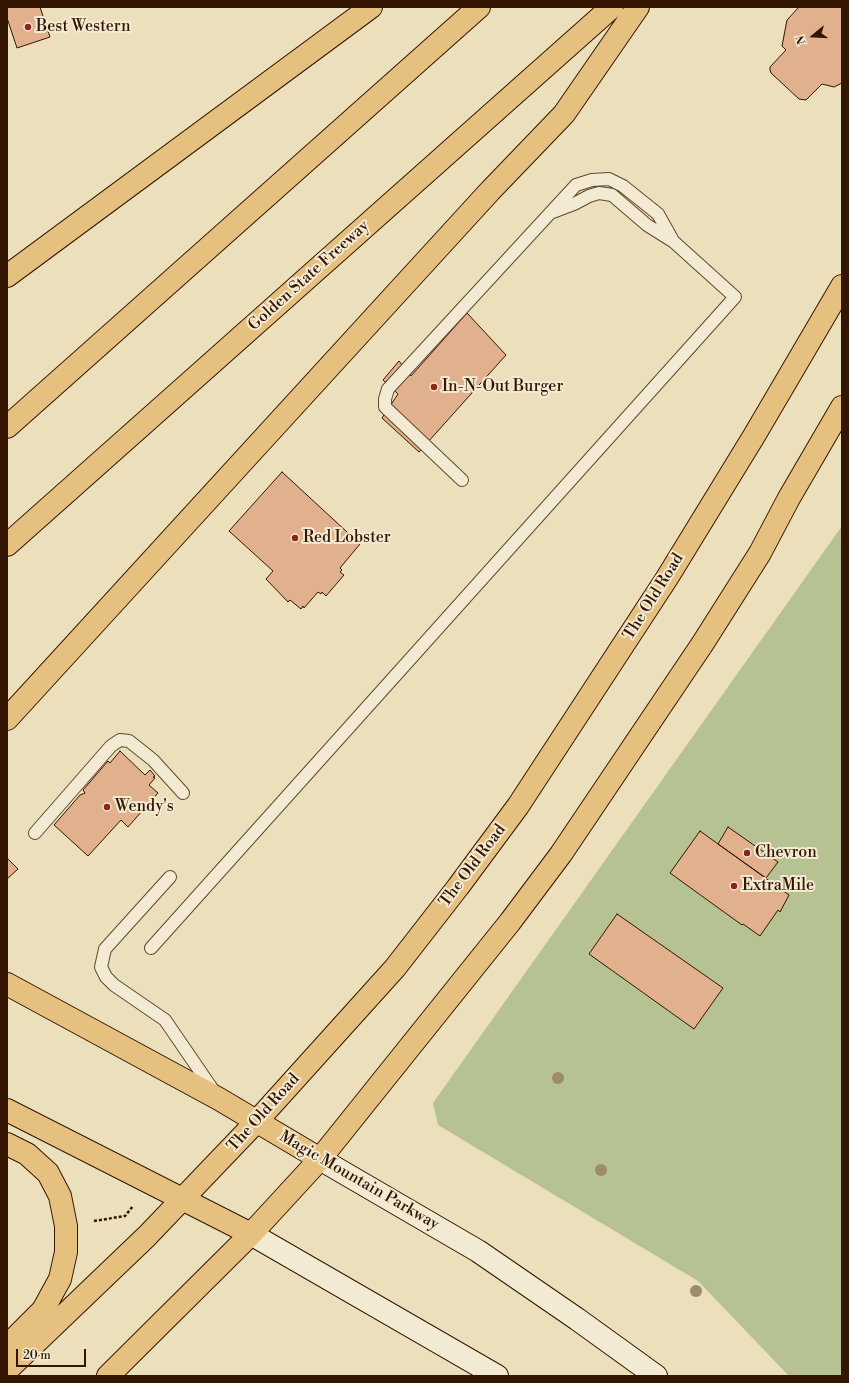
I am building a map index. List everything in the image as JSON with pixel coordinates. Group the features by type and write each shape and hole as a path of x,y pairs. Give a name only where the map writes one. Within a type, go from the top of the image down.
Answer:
{"main road":[{"path":"7,276 371,7"},
{"path":"7,428 479,7"},
{"name":"Golden State Freeway","path":"7,545 612,7"},
{"path":"7,718 490,191 564,114 638,7"},
{"name":"The Old Road","path":"7,1370 184,1199 257,1121 395,968 458,887 518,806 671,571 754,436 842,286"},
{"path":"108,1376 251,1234 320,1159 462,983 561,854 703,643 739,585 842,407"},
{"name":"Magic Mountain Parkway","path":"7,984 219,1099 478,1251 577,1319 656,1376"},
{"path":"7,1110 251,1234 497,1376"},
{"path":"7,1144 27,1154 48,1173 60,1196 66,1226 66,1252 60,1279 43,1310 7,1346"}],"lane":[{"path":"151,948 735,298 674,242 658,214 623,186 609,179 592,180 576,185 567,192 553,212 388,389 385,407 462,480"},
{"path":"35,833 111,746 120,740 129,741 153,760 184,793"},
{"path":"170,877 105,949 101,967 106,977 114,985 165,1020 219,1099"}],"path":[{"path":"94,1221 124,1216 133,1206"}],"green space":[{"path":"842,526 842,1376 789,1376 698,1281 438,1125 433,1103"}],"building":[{"name":"Best Western","path":"7,7 40,7 50,37 17,48 7,18"},
{"path":"799,7 842,7 842,83 834,87 822,84 806,100 799,99 771,73 770,70 770,67 786,50 782,46 787,20"},
{"name":"In-N-Out Burger","path":"467,313 506,355 419,452 382,418 398,394 383,380 399,361 411,376"},
{"name":"Red Lobster","path":"282,472 360,544 340,568 342,570 340,572 344,575 326,596 322,592 321,594 318,592 304,608 303,606 301,609 290,600 288,602 266,579 273,571 229,531"},
{"name":"Wendy's","path":"120,751 145,775 150,770 155,778 149,785 158,793 128,827 121,820 88,856 54,825 80,795 85,793 83,790 108,761 110,763"},
{"name":"Chevron","path":"728,827 778,862 766,878 718,844"},
{"name":"ExtraMile","path":"700,831 789,895 780,912 778,910 760,936 743,924 742,925 670,873"},
{"path":"7,858 18,869 7,879"},
{"path":"617,914 723,988 694,1029 589,954"}],"place":[{"name":"Best Western","path":"28,27"},
{"name":"In-N-Out Burger","path":"434,387"},
{"name":"Red Lobster","path":"295,538"},
{"name":"Wendy's","path":"107,807"},
{"name":"Chevron","path":"747,853"},
{"name":"ExtraMile","path":"734,886"}]}
